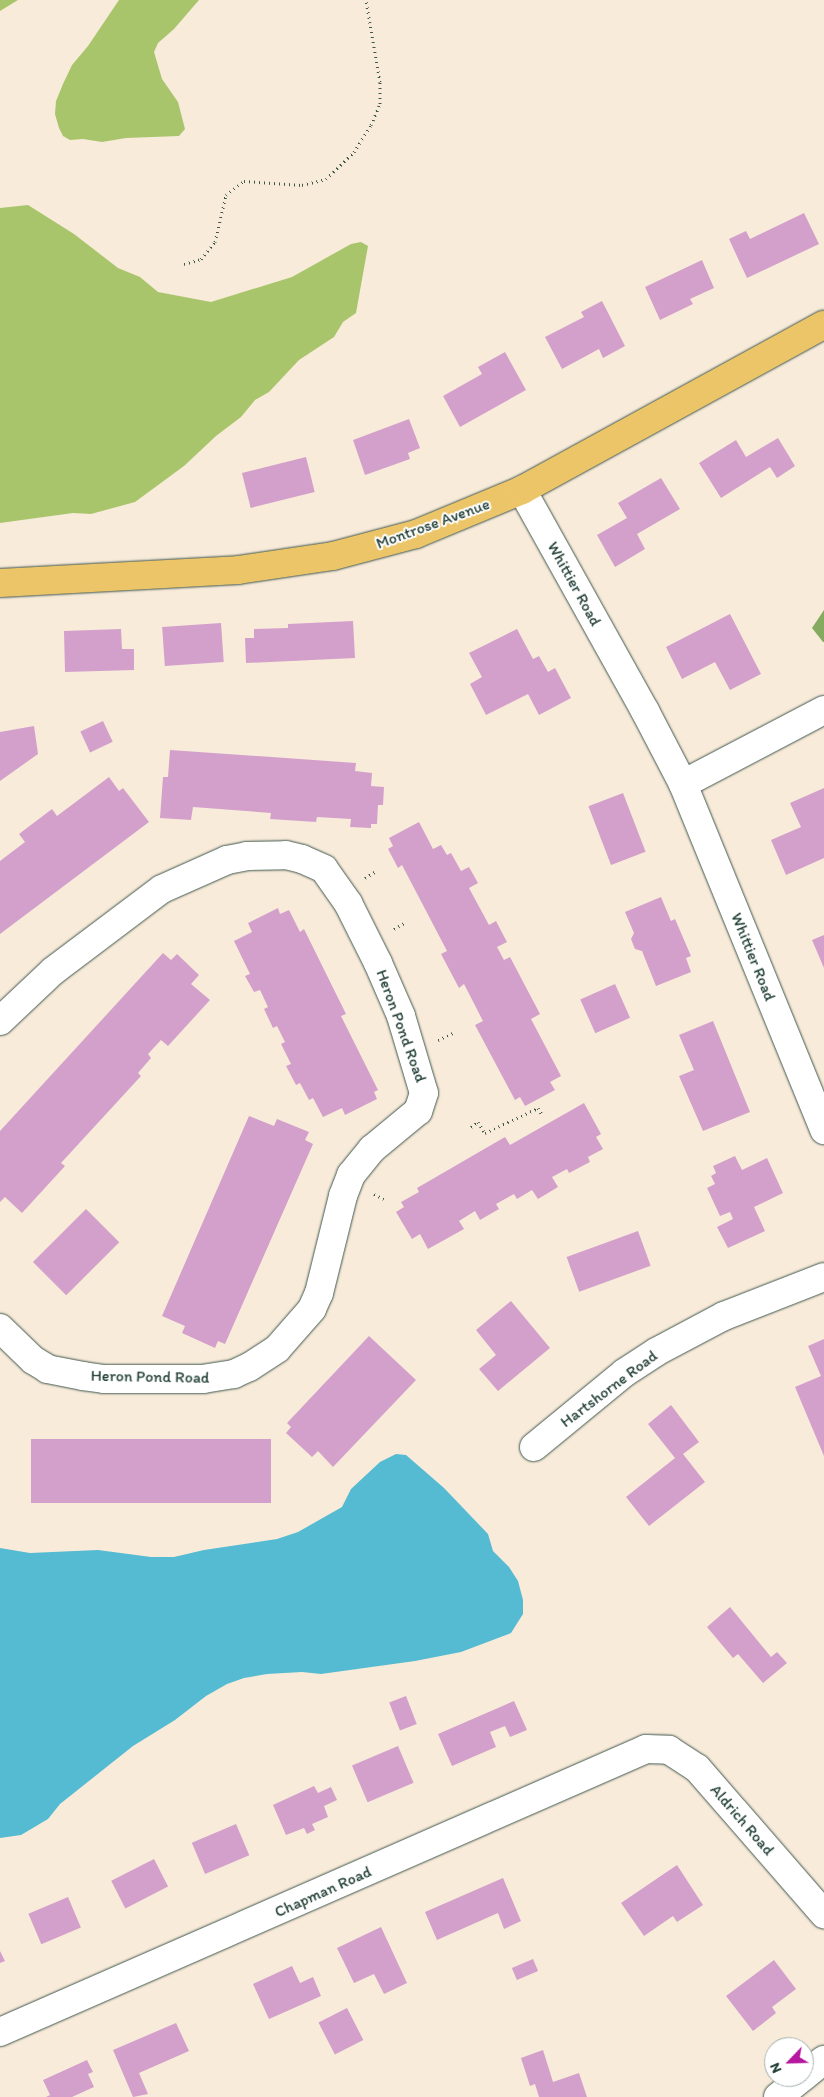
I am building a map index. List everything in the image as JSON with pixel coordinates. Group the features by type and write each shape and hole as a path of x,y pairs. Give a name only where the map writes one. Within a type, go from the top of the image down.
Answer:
{"main road":[{"name":"Montrose Avenue","path":"0,583 238,570 333,556 416,534 522,490 824,325"}],"street":[{"name":"Whittier Road","path":"522,490 645,710 683,784 824,1130"},
{"path":"683,784 824,710"},
{"name":"Heron Pond Road","path":"0,1020 53,971 162,889 194,873 227,860 247,856 286,855 302,859 324,870 348,903 378,963 401,1016 424,1093 418,1111 372,1149 351,1175 341,1206 319,1293 312,1309 276,1349 249,1367 220,1378 203,1380 104,1379 83,1376 48,1369 33,1360 0,1328"},
{"name":"Hartshorne Road","path":"534,1447 616,1379 656,1352 724,1316 824,1277"},
{"name":"Aldrich Road","path":"646,1749 669,1750 697,1768 824,1914"},
{"name":"Chapman Road","path":"0,2032 646,1749"},
{"path":"814,2068 824,2060"},
{"path":"778,2097 790,2087"}],"path":[{"path":"184,264 201,259 215,242 226,195 244,181 302,185 326,178 354,152 371,125 380,104 380,82 366,0"},
{"path":"471,1127 478,1122 484,1133 538,1108 543,1116"}],"green space":[{"path":"0,0 18,0 0,11"},
{"path":"119,0 199,0 174,29 158,43 154,52 162,79 178,102 185,129 179,136 126,138 102,142 83,139 70,140 63,136 59,128 55,114 56,101 63,84 72,65 88,46"},
{"path":"28,205 74,234 118,268 140,277 158,292 211,302 292,277 351,244 361,242 368,246 356,313 343,322 334,337 299,360 269,392 255,400 241,417 216,436 184,466 135,502 91,514 73,513 0,523 0,208"},
{"path":"824,610 824,642 823,642 812,628"}],"water":[{"path":"396,1454 406,1455 444,1488 488,1534 493,1551 509,1567 518,1581 523,1600 523,1614 511,1633 461,1652 415,1661 321,1674 302,1672 267,1674 244,1678 227,1684 206,1696 175,1720 133,1746 60,1804 48,1819 21,1835 0,1838 0,1548 30,1553 98,1550 151,1557 174,1557 204,1550 277,1539 298,1532 342,1507 351,1489 380,1462"}],"building":[{"path":"804,213 819,244 747,278 729,239 746,231 750,239"},
{"path":"702,260 714,288 690,299 693,304 660,320 645,287"},
{"path":"602,301 625,346 603,358 599,349 562,369 545,337 584,317 581,312"},
{"path":"505,352 526,390 460,427 443,396 482,374 478,367"},
{"path":"409,419 420,448 408,453 410,459 365,475 353,440"},
{"path":"778,438 795,466 777,478 770,467 721,498 699,463 736,440 746,457"},
{"path":"306,457 315,492 251,508 242,473"},
{"path":"661,478 680,509 637,534 645,549 615,567 597,535 627,518 618,503"},
{"path":"730,614 761,674 730,690 715,662 682,679 666,647"},
{"path":"353,621 355,658 246,663 245,638 254,638 254,629 288,628 288,624"},
{"path":"221,623 224,662 165,666 162,627"},
{"path":"121,629 122,649 134,649 134,670 65,672 64,631"},
{"path":"517,629 533,659 539,656 548,672 555,668 571,698 539,715 528,694 486,715 470,684 482,677 469,653"},
{"path":"103,721 113,742 90,752 80,732"},
{"path":"34,726 38,754 0,781 0,732"},
{"path":"170,750 356,763 355,771 372,773 371,786 384,787 383,805 378,805 377,824 371,824 371,828 350,827 351,819 317,817 316,822 270,819 271,813 193,807 191,820 160,818 163,777 168,777"},
{"path":"109,777 119,791 123,788 149,822 0,934 0,861 25,842 19,834 52,809 57,816"},
{"path":"824,788 824,858 786,875 771,840 801,827 790,803"},
{"path":"623,793 646,852 611,865 588,806"},
{"path":"419,822 433,849 441,845 447,855 451,853 461,871 469,867 478,883 469,888 489,925 496,921 507,942 497,947 504,960 510,957 540,1014 531,1019 561,1076 550,1082 555,1090 525,1106 520,1097 515,1100 475,1025 483,1021 464,984 459,988 441,954 447,951 402,865 398,868 388,849 393,846 389,838"},
{"path":"661,897 671,921 675,919 691,956 686,958 691,972 656,986 642,951 635,949 631,939 634,933 625,912"},
{"path":"278,908 280,914 289,910 300,932 304,929 346,1014 341,1016 378,1090 374,1092 377,1099 345,1115 342,1108 323,1117 313,1098 309,1100 300,1083 296,1085 286,1066 291,1064 281,1044 285,1042 277,1026 273,1028 264,1009 268,1007 260,990 254,992 245,976 250,974 234,941 252,932 248,923"},
{"path":"824,935 824,968 812,940"},
{"path":"163,953 171,960 177,954 199,975 191,984 210,1000 168,1046 161,1040 148,1054 151,1058 138,1073 141,1076 61,1163 65,1166 22,1213 5,1197 0,1202 0,1131"},
{"path":"615,984 630,1018 595,1033 580,999"},
{"path":"713,1021 750,1112 703,1131 679,1076 694,1070 679,1035"},
{"path":"584,1103 601,1134 596,1137 603,1149 588,1157 590,1162 569,1173 567,1169 552,1177 558,1187 538,1199 532,1190 517,1199 514,1194 496,1204 499,1209 480,1220 475,1211 459,1221 464,1229 428,1249 420,1234 412,1239 396,1212 404,1207 401,1202 419,1192 417,1188 505,1137 510,1145"},
{"path":"249,1116 274,1126 277,1119 309,1132 305,1140 313,1144 225,1344 218,1341 215,1348 182,1333 185,1326 162,1316"},
{"path":"735,1156 742,1170 767,1158 783,1193 754,1207 765,1231 728,1248 717,1227 733,1219 730,1212 720,1216 707,1188 715,1184 711,1176 716,1173 713,1166"},
{"path":"86,1209 119,1242 66,1295 33,1262"},
{"path":"638,1231 651,1266 579,1292 567,1257"},
{"path":"511,1301 550,1348 498,1391 479,1369 496,1355 476,1330"},
{"path":"369,1336 416,1380 333,1467 318,1451 312,1457 286,1433 291,1427 287,1423"},
{"path":"824,1339 824,1456 795,1387 821,1376 808,1346"},
{"path":"671,1405 699,1442 683,1454 705,1482 649,1526 626,1497 675,1458 648,1424"},
{"path":"31,1439 271,1439 271,1503 31,1503"},
{"path":"730,1607 771,1657 777,1652 787,1663 763,1683 738,1654 733,1658 707,1627"},
{"path":"406,1696 417,1724 400,1730 389,1702"},
{"path":"514,1701 527,1730 510,1737 505,1726 490,1732 496,1747 452,1766 438,1734"},
{"path":"398,1746 414,1783 368,1802 352,1766"},
{"path":"314,1786 318,1793 331,1787 337,1800 324,1806 328,1817 312,1824 315,1830 307,1834 304,1828 286,1835 273,1805"},
{"path":"236,1824 249,1855 205,1874 192,1843"},
{"path":"154,1859 168,1887 125,1908 111,1881"},
{"path":"677,1865 703,1905 677,1922 673,1916 644,1936 621,1903"},
{"path":"503,1878 521,1921 504,1929 498,1913 437,1940 425,1912"},
{"path":"68,1897 81,1927 41,1944 28,1914"},
{"path":"381,1927 407,1983 384,1994 374,1974 354,1983 337,1948"},
{"path":"0,1951 5,1961 0,1963"},
{"path":"533,1959 538,1971 517,1980 512,1968"},
{"path":"774,1960 796,1989 772,2007 776,2013 753,2031 726,1996"},
{"path":"292,1966 300,1983 313,1977 321,1996 269,2019 253,1984"},
{"path":"347,2008 363,2040 335,2055 318,2023"},
{"path":"176,2023 189,2051 139,2073 148,2094 133,2097 113,2050"},
{"path":"543,2050 553,2082 579,2073 587,2097 539,2097 535,2084 530,2086 521,2058"},
{"path":"87,2060 93,2072 88,2074 94,2087 72,2097 46,2097 50,2095 43,2080"}]}
